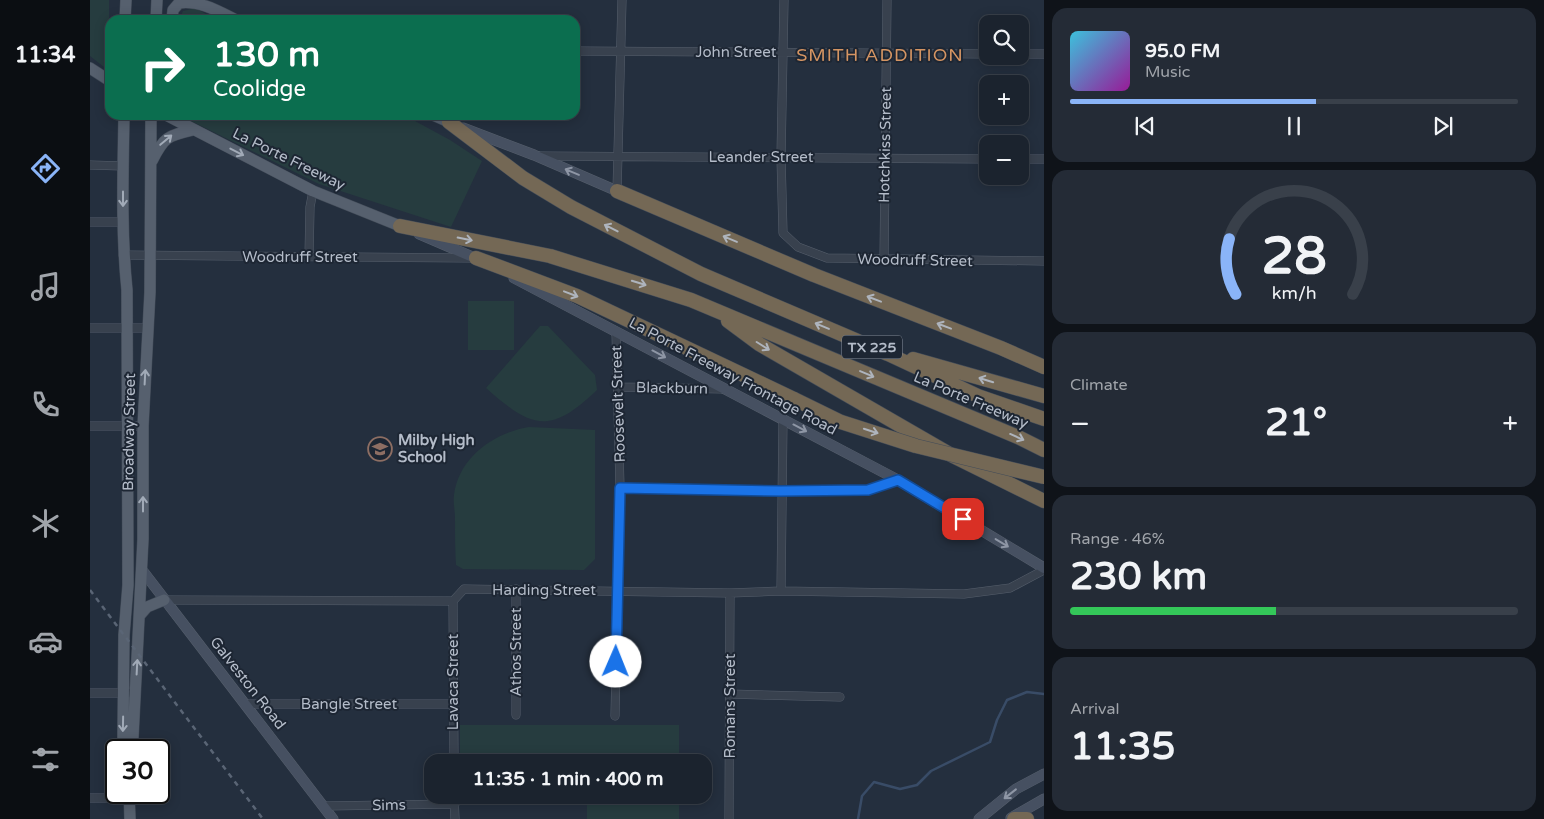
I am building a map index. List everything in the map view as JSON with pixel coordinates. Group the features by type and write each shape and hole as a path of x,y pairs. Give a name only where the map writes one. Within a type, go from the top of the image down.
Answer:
{"highway":[{"name":"La Porte Freeway","path":"449,122 523,178 563,202 701,274 888,354 978,396 1044,419"},
{"path":"617,191 814,275 1001,348 1044,367"},
{"name":"La Porte Freeway","path":"400,226 550,256 691,300 1018,437 1044,450"},
{"path":"476,258 577,296 841,422 916,446 1044,476"},
{"path":"710,307 759,344 954,456 1044,501"},
{"path":"1001,348 1044,361"},
{"path":"888,354 922,360 1038,395"},
{"path":"1006,483 1044,509"},
{"path":"1014,819 1027,819"}],"main road":[{"path":"125,15 126,0"},
{"path":"133,0 133,15"},
{"path":"149,0 149,15"},
{"path":"156,15 157,0"},
{"path":"213,0 236,15"},
{"path":"172,15 173,10 179,3 188,2 196,3 224,15"},
{"path":"90,68 105,78"},
{"name":"Broadway Street","path":"124,120 123,222 127,290 128,585 124,634 133,739"},
{"name":"Broadway Street","path":"123,739 140,615 146,585 142,570 143,426 150,256 151,120"},
{"name":"La Porte Freeway","path":"175,120 313,191 400,226"},
{"path":"150,164 160,145 166,139 172,135 193,130 184,120"},
{"path":"444,120 617,191"},
{"name":"La Porte Freeway Frontage Road","path":"400,226 476,258 898,480 1044,569"},
{"path":"128,585 146,585"},
{"name":"Galveston Road","path":"146,585 164,600 333,819"},
{"path":"140,615 147,607 164,600"},
{"path":"979,819 1016,789 1044,774"},
{"path":"1010,819 1044,799"},
{"path":"130,804 130,819"}],"street":[{"path":"617,191 622,0"},
{"path":"781,157 784,0"},
{"name":"Hotchkiss Street","path":"884,260 887,0"},
{"name":"John Street","path":"580,51 979,54"},
{"path":"1029,54 1044,54"},
{"name":"Leander Street","path":"534,156 979,159"},
{"name":"Woodruff Street","path":"781,157 783,233 798,247 827,258 1044,261"},
{"path":"1029,159 1044,159"},
{"path":"90,165 123,166"},
{"path":"310,257 310,207 313,191"},
{"path":"90,222 123,222"},
{"name":"Woodruff Street","path":"124,255 476,258"},
{"path":"90,328 147,328"},
{"name":"Roosevelt Street","path":"615,716 620,488 619,387 616,332"},
{"name":"Blackburn","path":"619,387 726,389"},
{"path":"781,591 783,419"},
{"path":"90,426 143,426"},
{"path":"620,488 781,491 868,490 898,480"},
{"name":"Harding Street","path":"453,601 464,589 964,594 1010,588 1044,569"},
{"name":"Athos Street","path":"516,589 516,715"},
{"name":"Romans Street","path":"730,593 730,819"},
{"path":"164,600 453,601"},
{"name":"Lavaca Street","path":"453,601 454,754"},
{"path":"90,693 129,693"},
{"path":"729,694 840,697"},
{"name":"Bangle Street","path":"246,704 453,704"},
{"path":"90,798 105,797"},
{"path":"454,804 455,819"},
{"name":"Sims","path":"324,806 454,804"}],"green space":[{"path":"90,0 109,0 109,15 105,15 105,68 90,56"},
{"path":"196,8 207,15 181,15 183,11"},
{"path":"189,120 413,120 450,140 482,161 451,227 319,184"},
{"path":"468,301 514,301 514,350 468,350"},
{"path":"540,326 548,326 595,375 597,390 581,405 566,414 553,420 541,421 529,419 516,412 486,388"},
{"path":"529,427 595,430 595,559 584,570 463,569 456,565 454,498 457,481 463,469 480,449 503,435"},
{"path":"460,725 679,725 679,754 460,754"},
{"path":"587,804 679,804 679,819 587,819"}],"waterway":[{"path":"858,819 862,796 874,782 900,789 917,785 931,771 990,742 997,720 1007,700 1027,692 1044,694"}],"railway":[{"path":"90,590 263,819"}],"place":[{"name":"Milby High School","path":"380,449"}],"district":[{"name":"SMITH ADDITION","path":"880,55"}],"route":[{"path":"616,662 620,488 781,491 868,490 898,480 963,519"}]}
